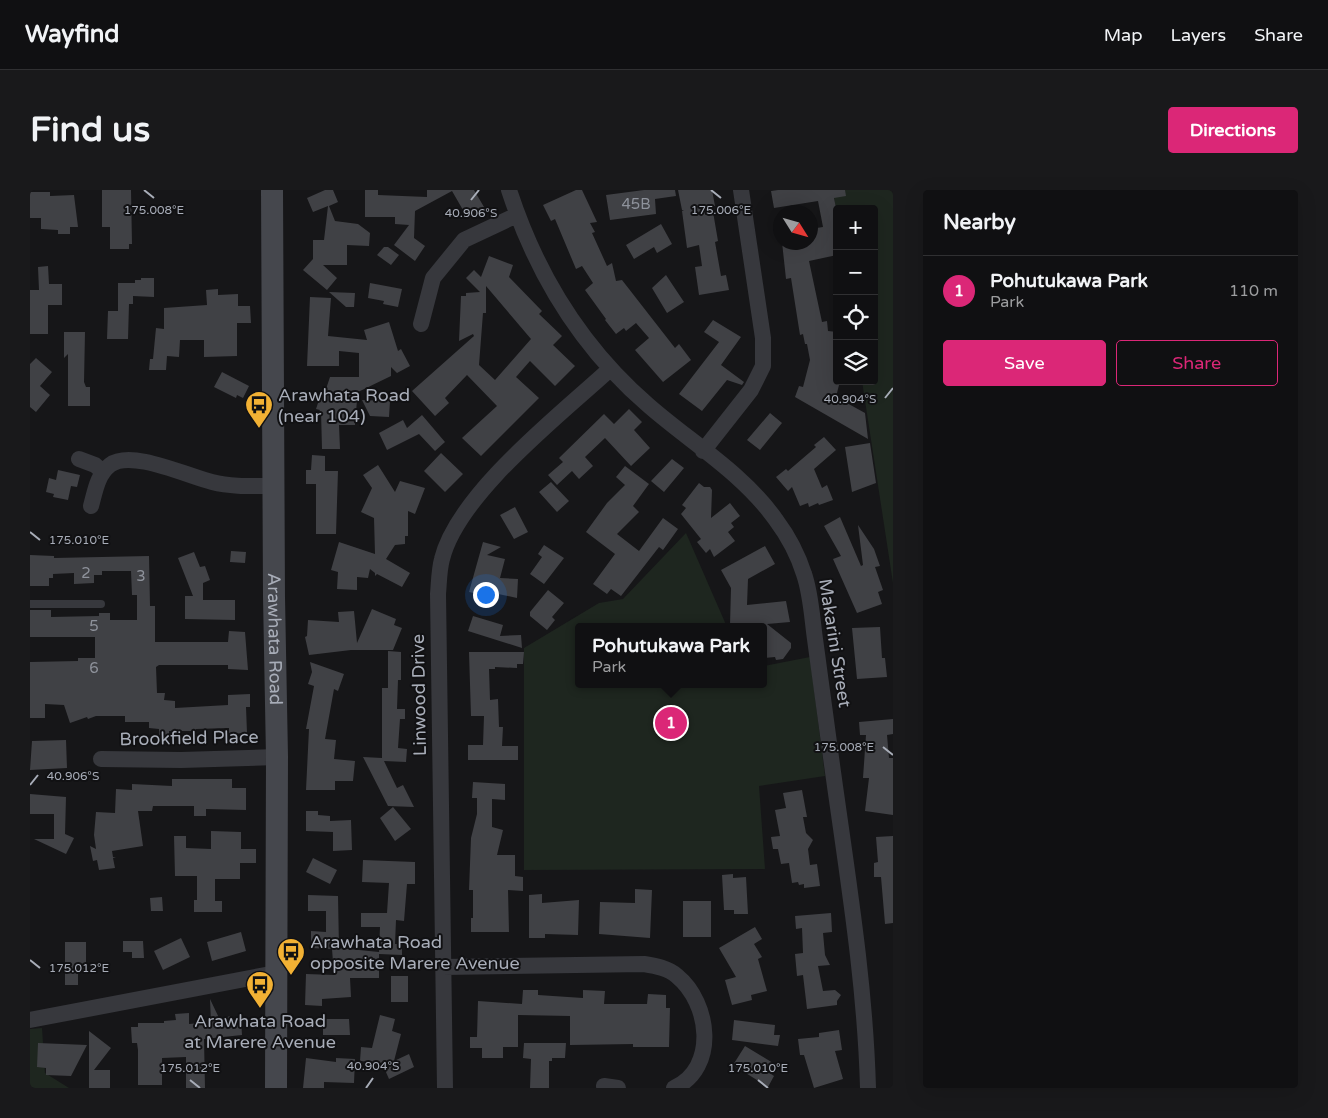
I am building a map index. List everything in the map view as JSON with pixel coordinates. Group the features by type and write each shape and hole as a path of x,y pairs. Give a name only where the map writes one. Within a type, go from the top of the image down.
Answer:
{"main road":[{"name":"Arawhata Road","path":"272,190 273,486 277,757 276,1088"}],"street":[{"name":"Makarini Street","path":"509,190 517,215 550,285 572,320 610,369 647,404 755,494 790,543 805,576 867,1029 868,1088"},
{"path":"703,451 751,390 763,366 763,338 741,190"},
{"path":"421,324 433,278 464,240 517,215"},
{"name":"Linwood Drive","path":"445,1088 438,594 441,560 452,535 490,479 610,369"},
{"path":"79,459 95,465 103,472"},
{"path":"91,506 99,478 103,472 109,465 129,459 212,482 238,486 273,486"},
{"name":"Brookfield Place","path":"102,759 181,760 277,757"},
{"path":"443,967 644,964 667,970 684,982 695,999 700,1011 704,1035 704,1048 699,1067 685,1083 674,1088"},
{"path":"30,1020 276,973"}],"lane":[{"path":"30,604 101,604"}],"shaded area":[{"path":"833,190 893,190 893,583 863,385 878,385 878,205 835,205"},
{"path":"686,533 725,623 575,623 575,688 767,688 767,665 810,657 825,776 759,786 765,869 524,870 524,648 599,603 623,599"},
{"path":"42,1028 45,1073 69,1088 30,1088 30,1029"}],"building":[{"path":"102,190 131,190 132,244 129,244 129,249 110,249 110,227 102,227"},
{"path":"325,190 333,190 338,202 329,206 335,221 358,224 370,233 369,246 347,245 347,265 323,265 337,278 327,290 303,270 313,259 313,240 324,240 328,206 313,212 307,198"},
{"path":"365,190 378,190 378,195 427,197 427,190 474,190 484,207 467,217 452,191 415,211 414,238 425,246 415,261 394,245 409,225 395,224 395,217 365,217"},
{"path":"576,190 582,190 597,222 590,223 595,232 592,233 607,266 612,263 616,281 622,280 675,348 679,344 691,360 663,382 635,350 649,338 636,323 626,331 624,328 616,334 605,320 585,290 593,283 582,266 576,269 555,219 551,221 543,205"},
{"path":"644,190 675,190 676,196 655,199 656,214 610,220 606,195"},
{"path":"678,190 712,190 715,206 712,206 718,241 715,242 721,276 726,275 729,290 699,295 695,267 702,266 699,245 687,248 682,211 684,210 682,210"},
{"path":"845,190 846,196 834,198 835,205 833,205 833,256 809,261 822,322 827,321 828,331 833,332 833,385 839,385 836,397 865,413 868,439 795,397 799,386 803,387 810,360 803,334 800,335 791,278 786,279 783,250 818,250 818,228 823,227 818,201 793,205 773,205 771,191"},
{"path":"30,192 50,192 50,196 74,195 78,227 70,227 70,234 58,234 58,230 41,229 41,218 30,218"},
{"path":"661,224 672,244 657,253 654,247 634,259 626,245"},
{"path":"384,247 388,247 399,255 391,265 377,255"},
{"path":"489,256 513,265 509,277 542,311 539,314 562,336 553,345 575,366 555,386 530,361 516,377 539,398 481,456 462,438 497,406 467,375 445,398 449,403 435,416 412,391 474,336 473,334 459,341 461,296 466,296 466,293 480,292 466,278 474,270 481,277","holes":["486,286 531,339 495,380 479,365 483,313 486,313"]},
{"path":"48,266 49,284 62,284 62,305 48,305 48,334 30,334 30,290 39,290 38,267"},
{"path":"666,275 684,302 667,313 652,288"},
{"path":"141,278 154,278 154,297 133,296 133,304 129,304 128,339 107,339 108,311 118,311 118,283 135,283 135,280 141,280"},
{"path":"370,283 402,289 398,307 383,304 384,301 368,298"},
{"path":"218,289 218,295 238,294 238,306 250,306 251,323 237,323 237,356 204,357 204,340 180,340 179,357 167,356 166,370 149,370 150,359 153,359 156,328 164,329 164,308 207,305 206,290"},
{"path":"329,292 355,293 354,307 346,307"},
{"path":"310,297 331,298 328,336 367,340 364,330 389,322 398,351 401,349 410,366 397,373 391,367 391,376 357,391 357,393 345,399 357,400 355,425 339,425 340,449 322,449 321,411 319,412 320,410 316,409 320,397 323,398 330,377 359,377 359,353 339,351 339,366 307,366"},
{"path":"713,320 741,337 721,365 744,382 742,385 727,380 702,411 679,394 719,342 704,332"},
{"path":"64,332 85,332 84,382 86,387 90,387 90,406 68,406 68,354 64,358"},
{"path":"36,358 52,372 40,386 50,395 36,412 30,407 30,364"},
{"path":"222,372 249,386 243,398 237,395 236,398 214,387"},
{"path":"362,400 390,401 389,417 370,416"},
{"path":"629,409 642,422 634,430 650,448 631,466 605,438 585,457 593,466 579,479 572,471 557,485 548,475 563,462 559,458 604,414 614,424"},
{"path":"770,413 782,423 760,450 747,440"},
{"path":"422,415 445,442 435,451 419,434 387,450 379,433 403,420 407,428"},
{"path":"824,437 836,450 814,469 822,488 827,485 833,500 809,507 808,503 800,506 792,487 788,491 776,477 786,469 788,471 816,447 814,445"},
{"path":"870,443 876,483 852,492 845,447"},
{"path":"441,453 463,474 445,492 424,471"},
{"path":"312,455 325,456 325,471 338,471 336,534 316,534 316,484 306,484 306,470 311,470"},
{"path":"672,459 684,468 664,492 651,481"},
{"path":"378,465 395,492 400,481 425,488 415,514 408,511 408,536 405,536 405,544 395,545 386,559 410,573 402,587 377,574 375,576 375,573 370,569 368,578 357,577 357,590 337,589 338,572 331,570 339,542 375,554 374,518 361,512 372,488 363,475"},
{"path":"625,466 649,484 633,506 639,512 617,534 639,551 663,518 678,529 663,550 659,547 621,596 611,589 607,594 593,584 615,554 586,532 607,503 625,485 616,477"},
{"path":"58,470 80,475 77,487 71,486 68,500 53,497 54,494 46,492 49,478 56,480"},
{"path":"551,482 569,501 557,512 539,492"},
{"path":"699,483 704,487 710,487 712,490 711,518 730,503 740,516 731,523 734,527 728,532 735,541 714,557 710,549 706,553 697,542 701,539 681,514 686,508 682,505"},
{"path":"515,507 528,532 514,539 500,515"},
{"path":"840,517 861,566 863,565 858,525 874,549 880,566 875,567 883,590 878,592 882,604 857,613 833,559 841,556 824,526"},
{"path":"483,542 501,547 487,555 505,559 500,578 518,579 517,598 484,591 483,595 469,592"},
{"path":"544,545 564,558 544,584 530,574 542,557 538,554"},
{"path":"765,546 775,564 748,579 747,605 786,601 790,622 767,624 730,623 731,588 721,570"},
{"path":"231,551 246,552 245,563 230,562"},
{"path":"194,552 200,567 205,566 210,580 203,583 203,600 235,600 235,620 185,619 185,596 193,596 178,558"},
{"path":"30,555 54,556 54,558 149,556 150,606 155,606 155,642 228,642 229,631 245,632 248,670 228,669 228,665 159,665 156,667 157,693 165,693 164,700 175,701 175,708 228,705 228,695 250,694 250,707 246,707 247,733 229,734 229,728 196,729 196,731 169,731 169,737 159,737 159,729 149,728 149,722 125,722 125,716 96,716 88,719 87,717 70,723 64,705 45,704 45,718 30,718 30,662 78,661 78,658 95,658 95,637 30,637 30,610 51,610 51,617 99,616 99,613 110,613 110,620 137,620 137,595 132,595 131,571 102,571 102,575 94,575 94,583 74,584 74,573 53,574 53,578 49,578 49,586 30,586"},
{"path":"548,590 564,603 552,617 555,620 547,630 530,616 530,612"},
{"path":"372,609 396,619 394,625 402,628 393,650 351,650 309,655 305,637 307,636 308,620 339,622 338,612 354,611 357,643"},
{"path":"473,616 503,625 500,636 521,635 522,648 468,631"},
{"path":"767,624 791,643 791,648 783,659 776,660 775,657 767,658"},
{"path":"880,627 882,658 885,658 887,677 857,679 852,628"},
{"path":"388,651 401,652 401,680 398,680 397,709 405,709 405,719 400,719 398,748 407,749 406,762 384,761 397,788 403,785 414,807 388,806 363,757 382,758 382,688 388,688"},
{"path":"469,652 524,652 523,664 517,664 517,668 495,667 495,669 489,669 490,700 498,699 499,727 503,727 502,746 518,746 518,760 468,760 468,745 483,745 484,716 471,716"},
{"path":"310,662 344,674 338,691 334,689 325,739 336,740 334,759 355,761 353,781 335,781 335,790 306,790 309,729 306,729 314,686 308,684 312,672"},
{"path":"893,719 893,734 887,735 889,758 893,758 893,815 865,811 869,778 863,778 866,735 860,735 859,722"},
{"path":"66,740 67,768 30,770 32,741"},
{"path":"172,779 232,779 232,788 246,788 246,810 206,809 206,816 194,816 194,806 153,806 152,811 138,811 143,846 112,851 113,857 116,858 113,858 115,868 99,870 97,860 93,861 90,846 96,849 94,835 96,812 115,813 116,789 132,790 132,784 172,786"},
{"path":"473,782 505,784 505,800 492,799 492,827 503,830 497,855 515,855 515,876 523,877 523,891 508,890 509,932 471,932 473,890 469,890 471,838 477,814 477,798 472,798"},
{"path":"802,790 807,817 803,817 806,833 813,840 808,849 810,865 817,864 820,886 804,888 804,884 792,883 789,863 781,864 778,849 773,849 771,837 780,836 775,810 786,808 783,793"},
{"path":"30,794 66,797 65,834 74,838 66,854 34,839 54,839 54,814 30,814"},
{"path":"393,807 411,829 395,841 380,818"},
{"path":"306,811 318,811 318,815 330,816 330,821 351,820 352,850 333,851 333,832 306,831"},
{"path":"211,831 241,832 241,849 256,849 256,863 240,863 240,879 215,879 215,901 222,901 222,912 194,912 194,900 197,900 197,876 175,876 174,836 186,836 186,848 211,849"},
{"path":"893,836 893,923 885,924 881,877 874,877 874,863 878,862 876,837"},
{"path":"313,858 337,870 330,884 306,872"},
{"path":"363,860 415,862 415,884 407,884 404,921 396,920 395,944 402,944 402,955 379,954 379,978 350,978 351,997 322,999 322,1006 305,1005 306,974 334,975 332,949 311,948 311,931 326,932 326,911 308,911 308,895 338,896 339,948 379,952 380,927 361,927 361,913 387,913 389,883 362,882"},
{"path":"733,874 733,878 746,877 748,914 734,914 734,910 724,910 722,875"},
{"path":"635,889 652,890 650,938 599,934 600,902 635,903"},
{"path":"542,894 542,903 579,900 578,935 545,934 545,938 529,938 529,895"},
{"path":"162,897 163,911 151,911 150,898"},
{"path":"683,901 711,901 711,937 683,937"},
{"path":"831,913 832,932 823,933 825,955 830,965 818,966 823,991 835,990 841,995 837,1005 807,1009 803,975 797,976 795,954 803,953 802,928 796,929 795,916"},
{"path":"755,927 762,939 754,944 762,957 758,959 767,991 751,995 752,1000 732,1005 725,980 736,977 719,948"},
{"path":"241,932 246,951 212,961 207,942"},
{"path":"181,938 190,957 163,970 154,951"},
{"path":"123,941 143,941 144,958 132,958 132,952 123,952"},
{"path":"65,942 86,942 86,972 78,972 78,985 65,985"},
{"path":"391,976 408,976 408,1002 391,1002"},
{"path":"523,990 538,990 538,995 583,998 583,990 605,991 604,1004 647,1004 648,994 666,995 666,1008 670,1008 669,1047 633,1047 633,1044 570,1045 570,1016 518,1015 518,1047 503,1047 503,1058 482,1058 482,1048 470,1048 470,1037 477,1037 478,1001 522,1004"},
{"path":"210,999 220,1020 230,1016 230,1020 241,1019 242,1035 204,1039 205,1088 186,1088 186,1057 162,1058 162,1085 138,1085 138,1050 137,1043 132,1043 131,1027 138,1027 138,1023 164,1023 164,1021 176,1020 175,1014 189,1013 189,1024 211,1022"},
{"path":"380,1015 395,1019 392,1031 401,1034 394,1061 409,1054 414,1067 389,1079 382,1063 360,1061 361,1047 372,1048"},
{"path":"323,1019 349,1019 350,1035 323,1035"},
{"path":"734,1020 775,1025 774,1035 780,1035 778,1046 732,1040"},
{"path":"839,1030 842,1050 835,1051 843,1079 814,1088 804,1055 800,1055 798,1039 819,1037 819,1033"},
{"path":"89,1031 111,1048 94,1070 110,1070 110,1088 89,1088"},
{"path":"38,1043 87,1045 71,1076 46,1075 46,1068 37,1067"},
{"path":"524,1043 566,1043 565,1058 552,1058 552,1061 549,1061 549,1088 530,1088 531,1059 523,1058"},
{"path":"745,1046 773,1063 768,1072 774,1076 768,1087 733,1065"},
{"path":"306,1058 336,1062 336,1058 355,1059 354,1083 324,1082 324,1088 303,1088"}],"place":[{"name":"Arawhata Road (near 104)","path":"259,429"},
{"name":"Pohutukawa Park","path":"671,723"},
{"name":"Arawhata Road opposite Marere Avenue","path":"291,976"},
{"name":"Arawhata Road at Marere Avenue","path":"260,1009"}]}
